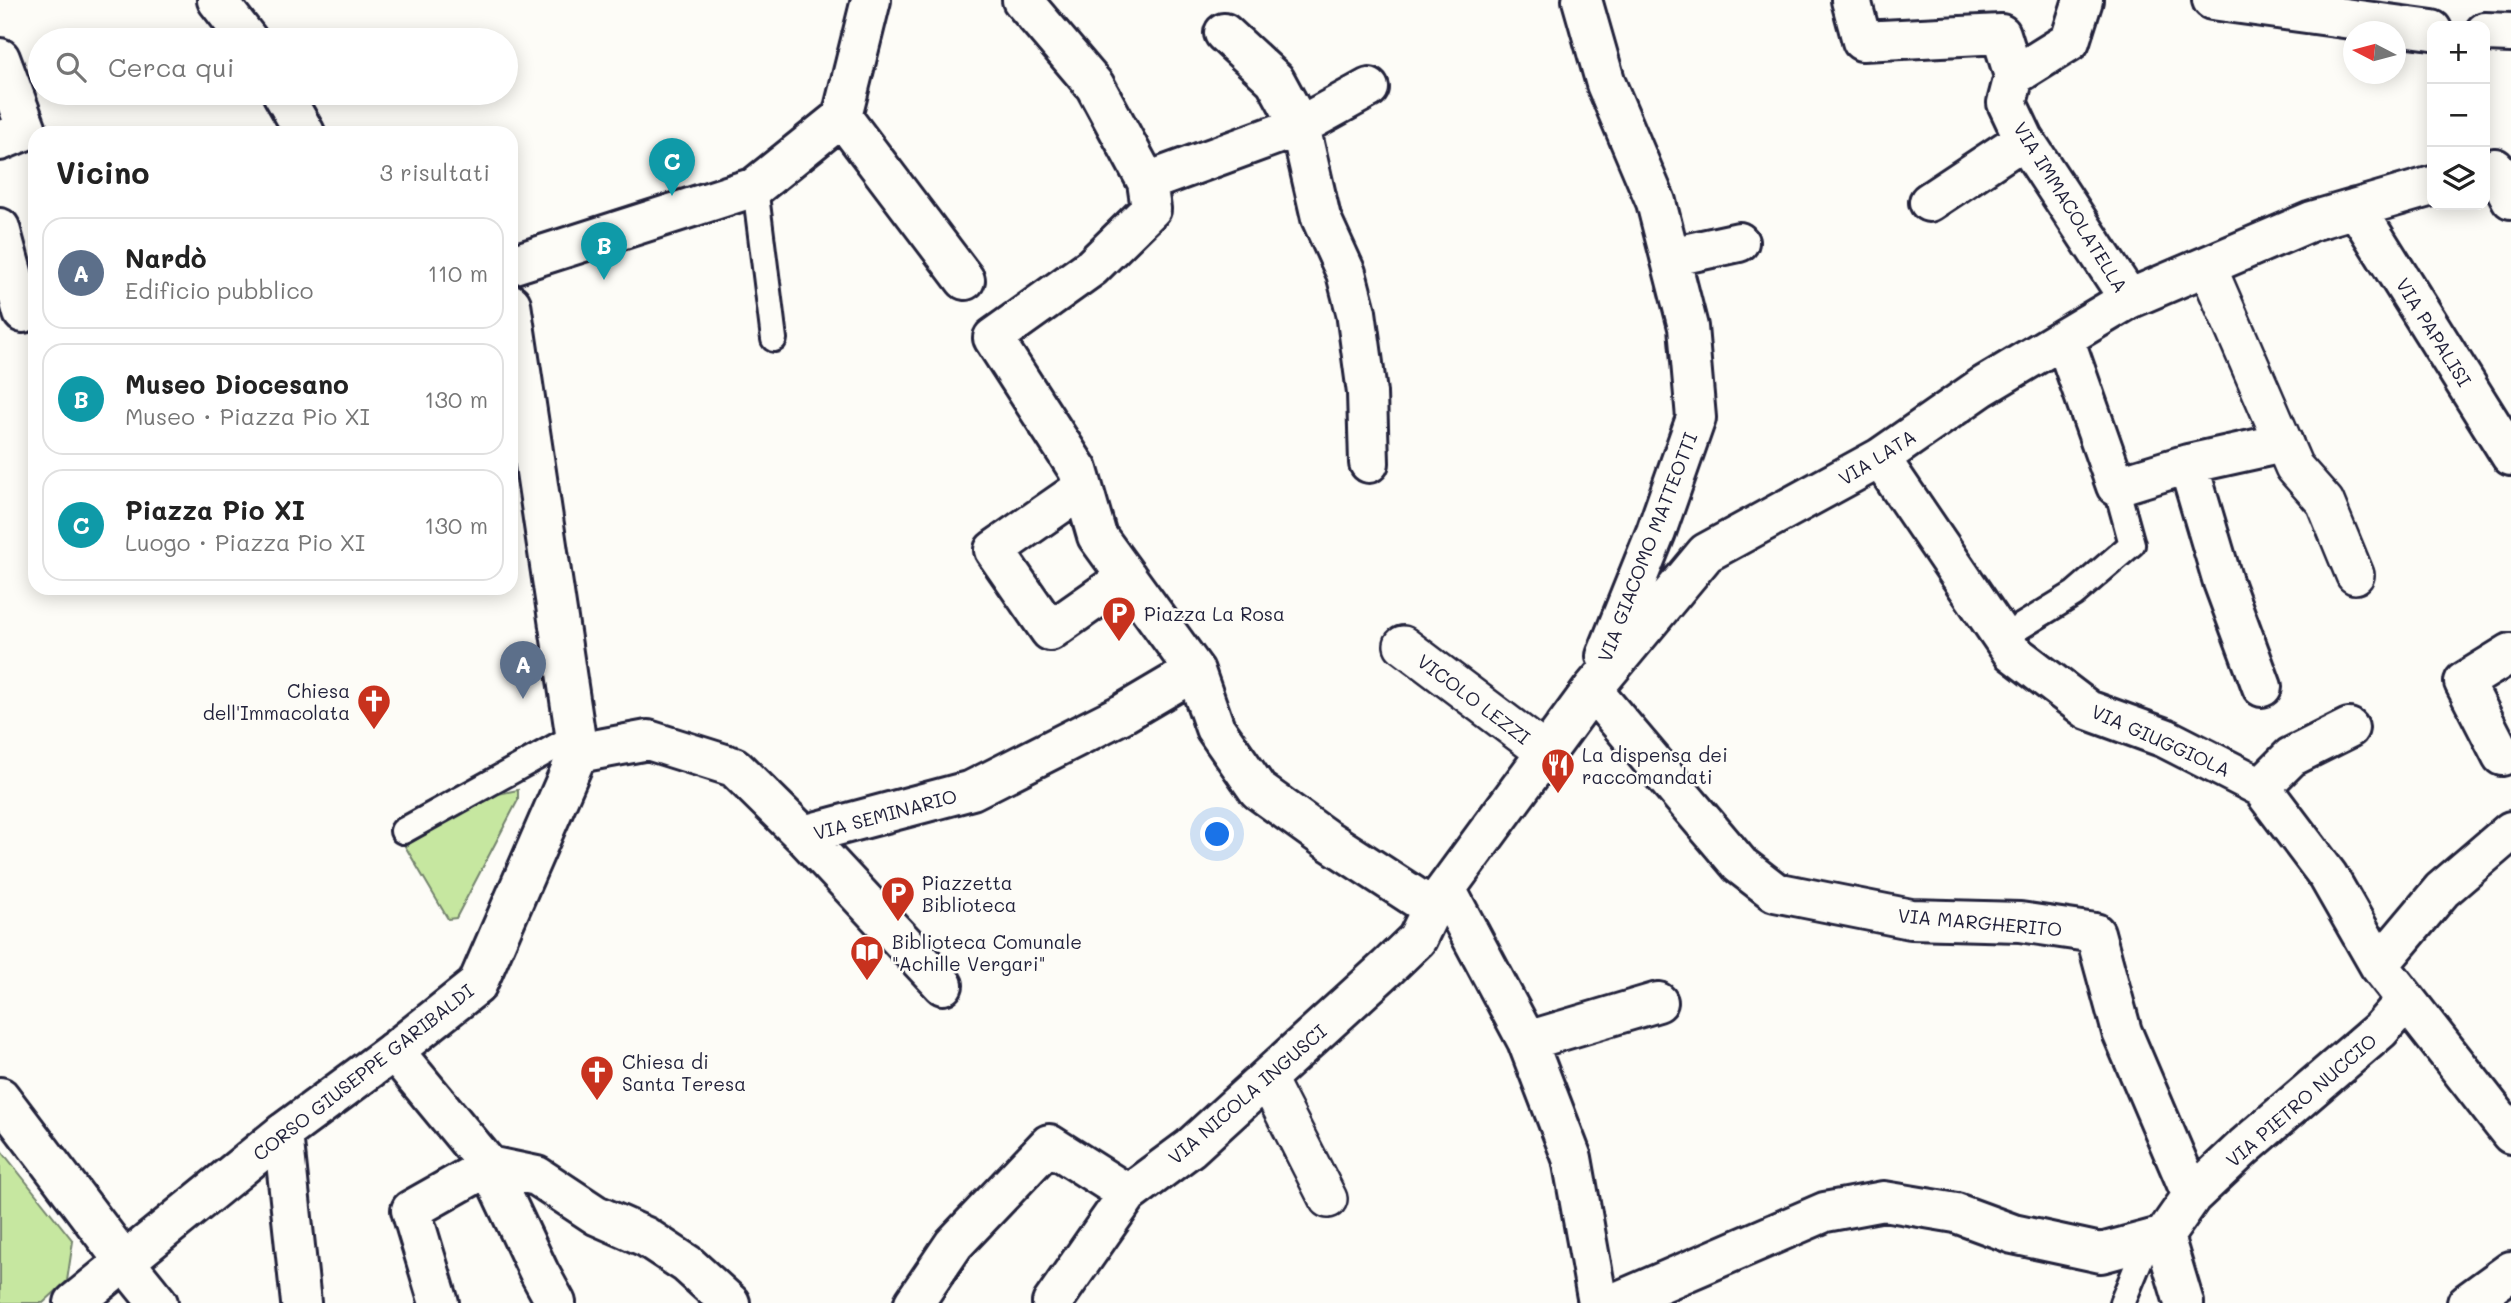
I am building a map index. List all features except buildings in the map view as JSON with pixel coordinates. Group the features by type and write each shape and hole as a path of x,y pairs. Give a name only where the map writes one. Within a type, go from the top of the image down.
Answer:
{"street":[{"path":"217,0 239,28"},
{"path":"518,263 755,187 842,117 871,0"},
{"path":"1022,0 1095,86 1147,182 1151,209 1092,267 993,338 1081,479 1097,536 1195,671 1215,728 1258,790 1326,839 1439,899 1527,1041 1572,1158 1598,1303"},
{"name":"VIA GIACOMO MATTEOTTI","path":"1582,0 1606,84 1656,202 1688,327 1696,418 1656,532 1592,690"},
{"name":"VIA IMMACOLATELLA","path":"1851,0 1862,41 2001,34 2014,76 2007,103 2024,139 2129,299"},
{"path":"2014,76 2070,41 2083,0"},
{"path":"2212,0 2427,29"},
{"path":"2490,32 2511,33"},
{"path":"1224,33 1275,80 1300,126 1321,218 1346,273 1356,313 1367,393 1369,463"},
{"path":"0,58 27,130 0,141"},
{"path":"1147,182 1300,126 1369,88"},
{"path":"289,105 301,126"},
{"path":"842,117 965,280"},
{"path":"1929,202 2024,139"},
{"name":"VIA LATA","path":"1439,899 1592,690 1706,553 1880,458 1982,387 2129,299 2312,221 2427,187"},
{"name":"VIA PAPALISI","path":"2356,208 2511,456"},
{"path":"0,228 19,315"},
{"path":"1670,257 1739,242"},
{"path":"2207,265 2294,467 2325,502 2355,575"},
{"path":"2064,338 2116,486 2188,464 2283,443"},
{"path":"518,351 576,744"},
{"name":"VIA GIUGGIOLA","path":"1880,458 2012,652 2088,710 2165,738 2261,787 2328,876 2379,965 2511,1135"},
{"path":"2188,464 2223,582 2262,687"},
{"path":"1081,479 994,550 1050,631 1127,577"},
{"name":"VICOLO LEZZI","path":"1403,645 1546,753"},
{"path":"2502,756 2464,682 2511,653"},
{"name":"VIA SEMINARIO","path":"576,744 648,740 734,767 803,835 972,790 1122,714 1195,671"},
{"name":"VIA MARGHERITO","path":"1592,690 1740,865 1775,892 1911,919 2020,922 2095,933 2122,1032 2192,1196"},
{"path":"2261,787 2291,757 2350,729"},
{"name":"CORSO GIUSEPPE GARIBALDI","path":"74,1303 283,1133 394,1051 477,985 576,744"},
{"path":"2379,965 2442,890 2510,834"},
{"path":"803,835 943,985"},
{"name":"VIA NICOLA INGUSCI","path":"1052,1303 1128,1194 1190,1148 1418,939 1439,899"},
{"name":"VIA PIETRO NUCCIO","path":"2156,1238 2192,1196 2244,1147 2380,1030 2406,1000"},
{"path":"1527,1041 1658,1002"},
{"path":"394,1051 489,1166 556,1303"},
{"path":"1267,1079 1328,1199"},
{"path":"0,1097 158,1303"},
{"path":"283,1133 301,1303"},
{"path":"914,1303 954,1244 1049,1144 1128,1194"},
{"path":"439,1303 411,1210 489,1166 537,1176 596,1215 646,1237 687,1264 730,1303"},
{"path":"1614,1303 1825,1212 1884,1201 1956,1213 2014,1234 2101,1253 2156,1238 2185,1303"},
{"path":"2467,1303 2511,1271"}],"lane":[{"path":"755,187 774,340"},
{"path":"2002,638 2074,594 2132,544 2116,486"},
{"path":"403,831 576,744"},
{"path":"2122,1303 2156,1238"}],"green space":[{"path":"518,790 518,800 456,918 448,919 405,846 493,795"},
{"path":"0,1149 73,1241 67,1281 43,1303 0,1303"}],"place":[{"name":"Piazza Pio XI","path":"672,196"},
{"name":"Museo Diocesano","path":"604,280"},
{"name":"Piazza La Rosa","path":"1119,643"},
{"name":"Nardò","path":"523,699"},
{"name":"Chiesa dell'Immacolata","path":"374,731"},
{"name":"La dispensa dei raccomandati","path":"1558,795"},
{"name":"Piazzetta Biblioteca","path":"898,923"},
{"name":"Biblioteca Comunale \"Achille Vergari\"","path":"867,982"},
{"name":"Chiesa di Santa Teresa","path":"597,1102"}]}
